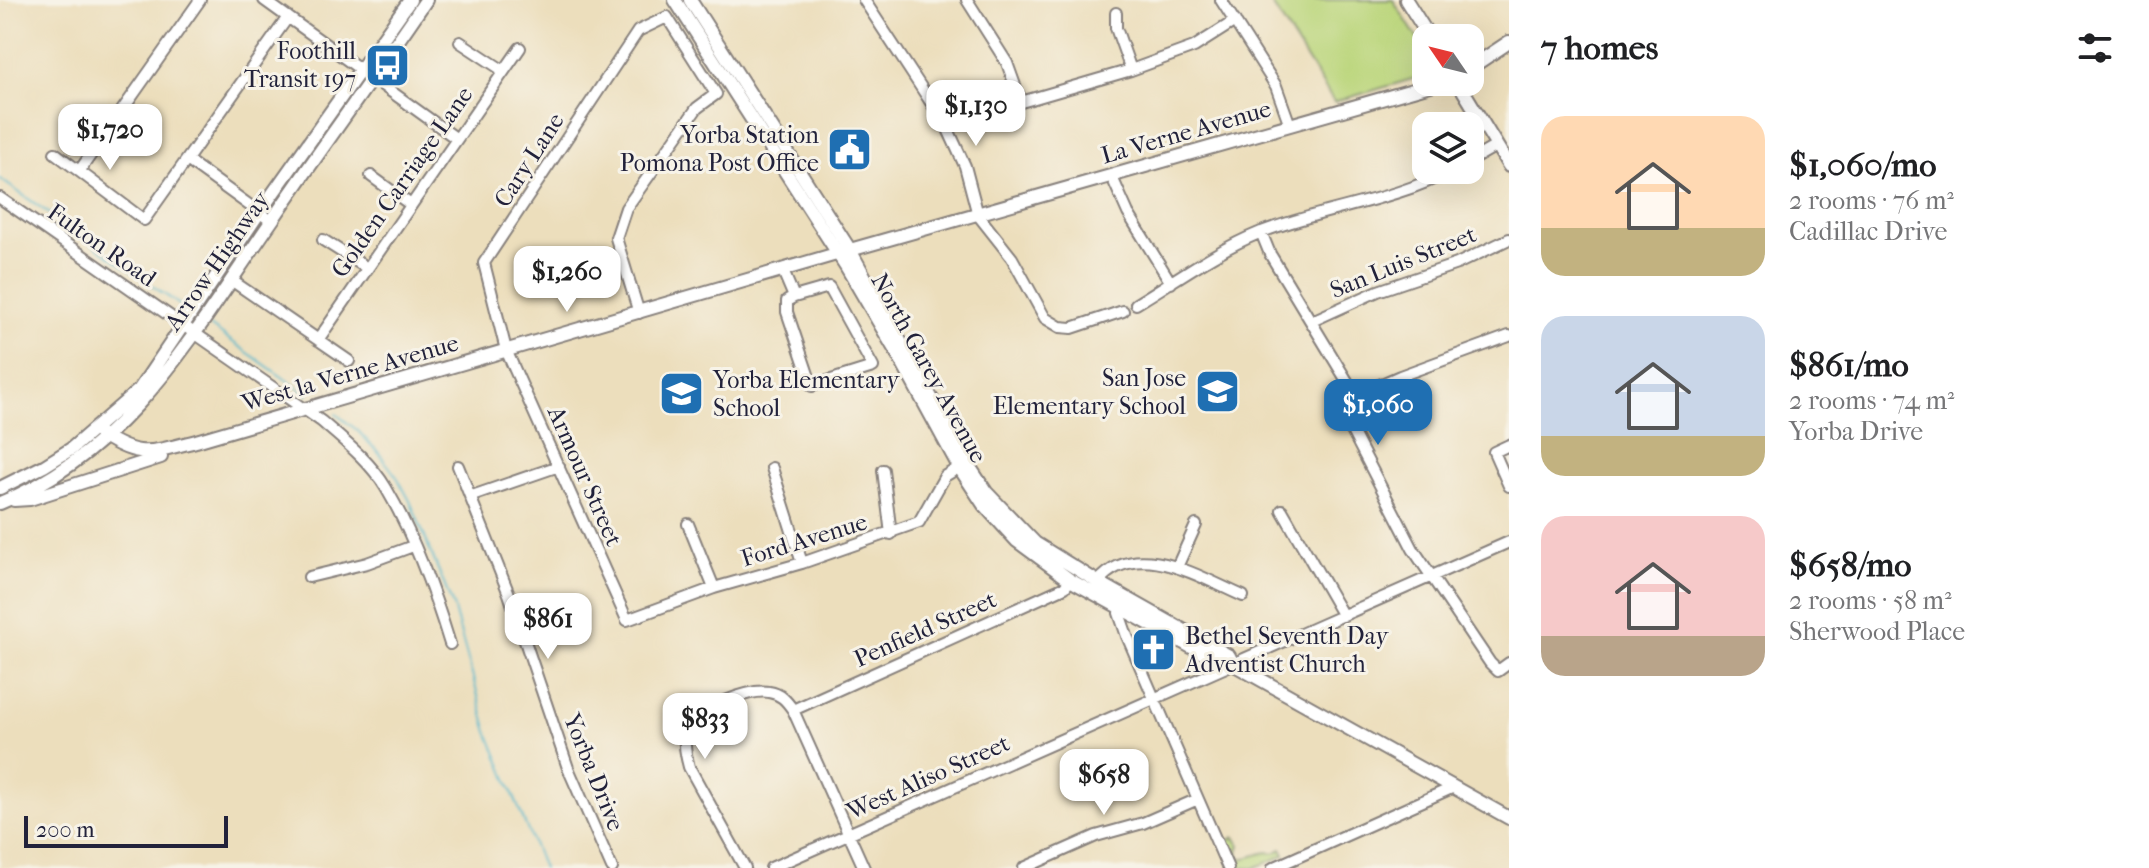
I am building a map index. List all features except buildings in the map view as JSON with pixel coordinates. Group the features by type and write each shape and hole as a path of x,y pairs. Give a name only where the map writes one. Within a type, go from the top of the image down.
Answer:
{"main road":[{"name":"Arrow Highway","path":"188,330 231,280 271,221 410,0"},
{"name":"Arrow Highway","path":"1,496 60,472 148,395 259,213 426,0"},
{"path":"1406,0 1421,24"},
{"name":"North Garey Avenue","path":"688,3 734,93 844,252"},
{"name":"North Garey Avenue","path":"688,3 753,99 999,524 1070,580 1213,659 1233,664 1509,818"},
{"path":"1484,59 1509,42"},
{"name":"La Verne Avenue","path":"844,252 1412,90"},
{"path":"734,93 753,99"},
{"path":"1466,96 1509,166"},
{"name":"West la Verne Avenue","path":"100,434 126,450 149,453 844,252"},
{"path":"1,496 30,499 190,448 196,441"},
{"name":"North Garey Avenue","path":"963,465 1035,543 1229,656 1233,664"},
{"path":"1048,565 1093,588 1098,582"}],"street":[{"path":"80,170 200,0"},
{"path":"264,0 457,139"},
{"path":"864,0 947,127 965,166 978,215 1005,248 1041,312 1051,323 1072,328 1123,311"},
{"path":"967,0 1007,63 1021,102"},
{"path":"1221,0 1276,86 1290,125"},
{"path":"1116,13 1116,28 1131,70"},
{"path":"55,153 144,220 288,17"},
{"name":"Cary Lane","path":"506,350 484,263 638,31 667,17 716,94 697,108 626,208 616,238 639,313"},
{"path":"947,127 1131,70 1194,47 1235,21"},
{"path":"460,42 504,71"},
{"name":"Golden Carriage Lane","path":"318,340 520,48"},
{"path":"1484,153 1496,146"},
{"path":"187,160 271,221"},
{"path":"371,176 411,205"},
{"path":"1112,177 1128,213 1171,283"},
{"path":"1136,304 1229,246 1261,232 1420,184"},
{"name":"Fulton Road","path":"0,198 348,444 386,488 413,546 450,644"},
{"path":"1261,232 1274,261 1354,396 1350,419 1360,449 1430,576 1490,663 1498,671 1509,663"},
{"name":"San Luis Street","path":"1312,321 1378,291 1457,264 1509,239"},
{"path":"323,240 367,268"},
{"path":"783,271 794,297"},
{"path":"231,280 349,361"},
{"path":"829,287 873,367 812,386 787,312 787,301 794,297 829,287"},
{"path":"1354,396 1509,336"},
{"name":"Armour Street","path":"506,350 627,620"},
{"path":"1509,445 1494,452 1509,486"},
{"name":"Ford Avenue","path":"627,620 714,588 802,563 919,522 945,476 963,465"},
{"name":"Yorba Drive","path":"458,466 509,594 568,768 612,868"},
{"path":"472,496 559,466"},
{"path":"772,468 802,563"},
{"path":"883,470 891,534"},
{"path":"1282,510 1343,616"},
{"path":"688,524 714,588"},
{"path":"1177,567 1196,525"},
{"name":"West Aliso Street","path":"771,868 1509,542"},
{"path":"309,577 367,563 413,546"},
{"path":"1098,582 1134,562 1149,561 1177,567 1243,596"},
{"name":"Penfield Street","path":"793,710 1065,587 1070,580"},
{"path":"1121,609 1119,613 1127,636 1228,868"},
{"path":"745,868 689,767 684,750 685,737 694,719 708,708 765,691 778,694 793,710 864,868"},
{"path":"1273,868 1454,787"},
{"path":"1024,868 1096,836 1143,823 1198,799"}],"green space":[{"path":"1269,0 1393,0 1412,30 1412,79 1334,102"},
{"path":"1235,837 1240,845 1239,858 1282,849 1285,855 1254,868 1237,868 1225,842"}],"waterway":[{"path":"0,179 184,308"},
{"path":"210,326 308,395"},
{"path":"336,414 378,452 410,501 453,606 488,732 543,868"}],"place":[{"name":"Foothill Transit 197","path":"387,65"},
{"name":"Yorba Station Pomona Post Office","path":"850,149"},
{"name":"San Jose Elementary School","path":"1217,392"},
{"name":"Yorba Elementary School","path":"682,394"},
{"name":"Bethel Seventh Day Adventist Church","path":"1154,650"}]}
